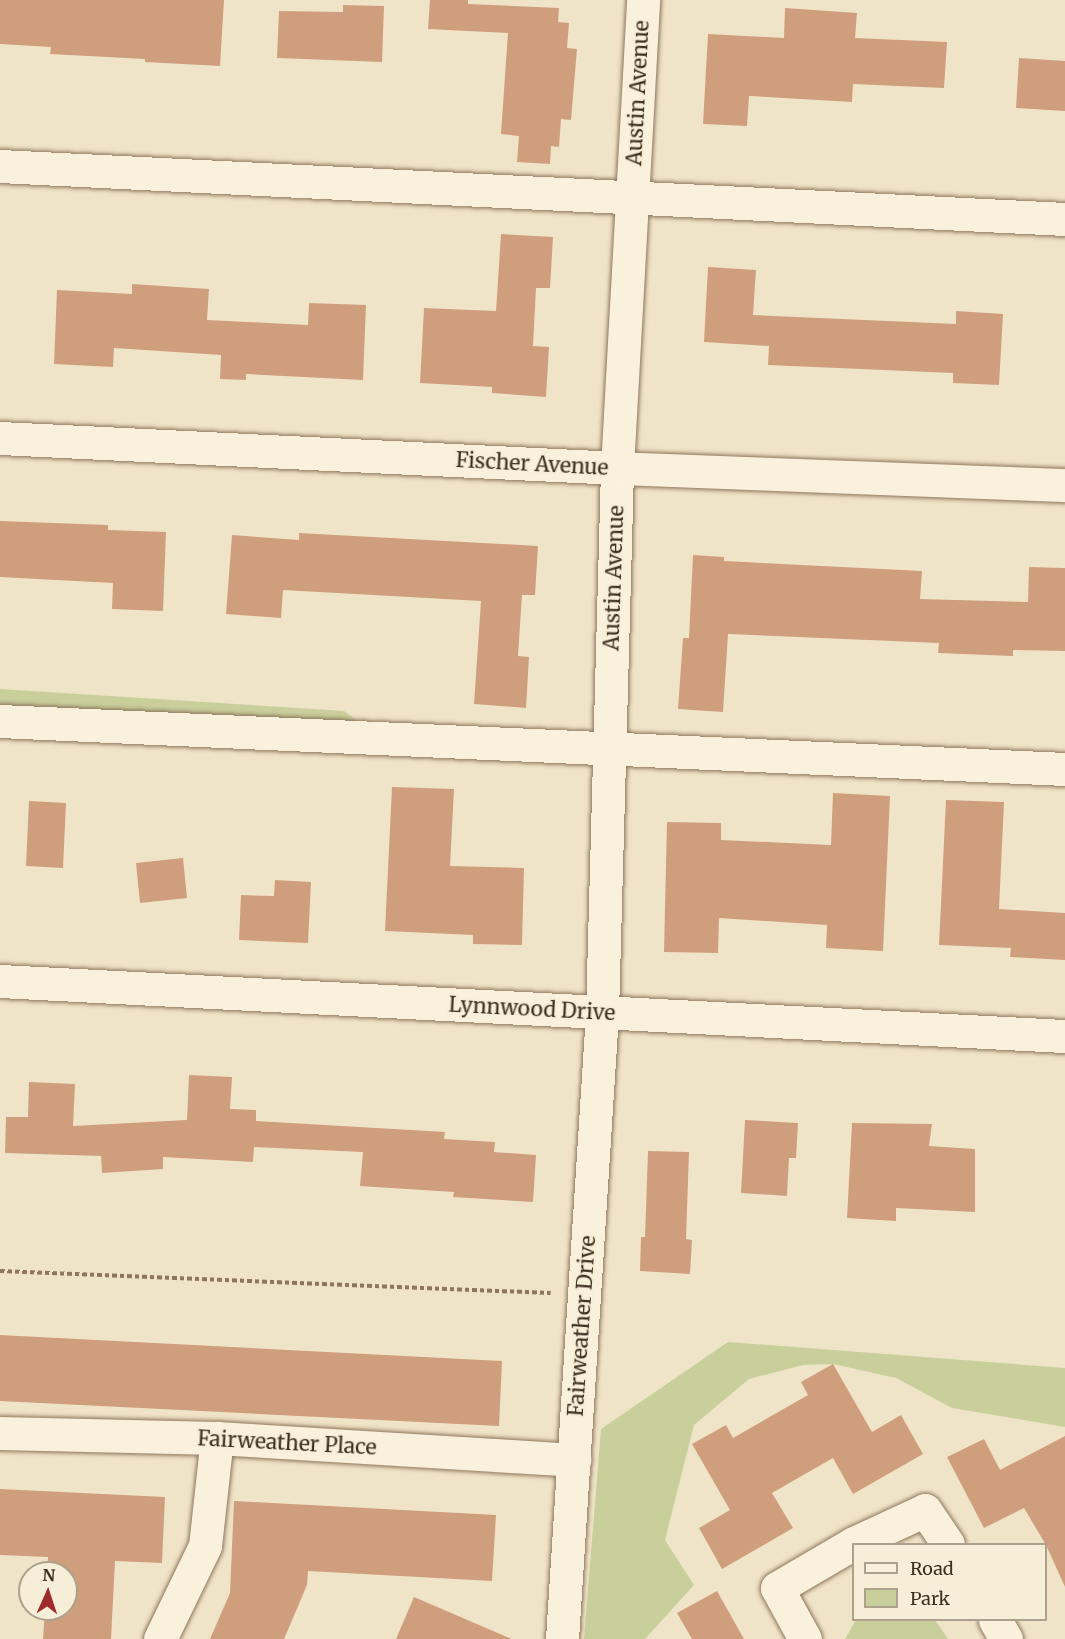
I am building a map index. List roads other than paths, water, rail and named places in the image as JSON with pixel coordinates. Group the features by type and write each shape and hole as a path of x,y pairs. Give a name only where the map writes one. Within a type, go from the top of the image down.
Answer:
{"street":[{"name":"Austin Avenue","path":"602,1013 617,468 643,0"},
{"path":"0,166 1065,219"},
{"name":"Fischer Avenue","path":"0,438 617,468 1065,485"},
{"path":"0,721 1065,769"},
{"name":"Lynnwood Drive","path":"0,981 1065,1036"},
{"name":"Fairweather Drive","path":"562,1639 602,1013"},
{"name":"Fairweather Place","path":"0,1433 217,1438 574,1460"},
{"path":"160,1639 205,1546 217,1438"},
{"path":"854,1543 925,1510 947,1543"},
{"path":"805,1639 777,1588 852,1544"},
{"path":"996,1621 1006,1639"}]}
